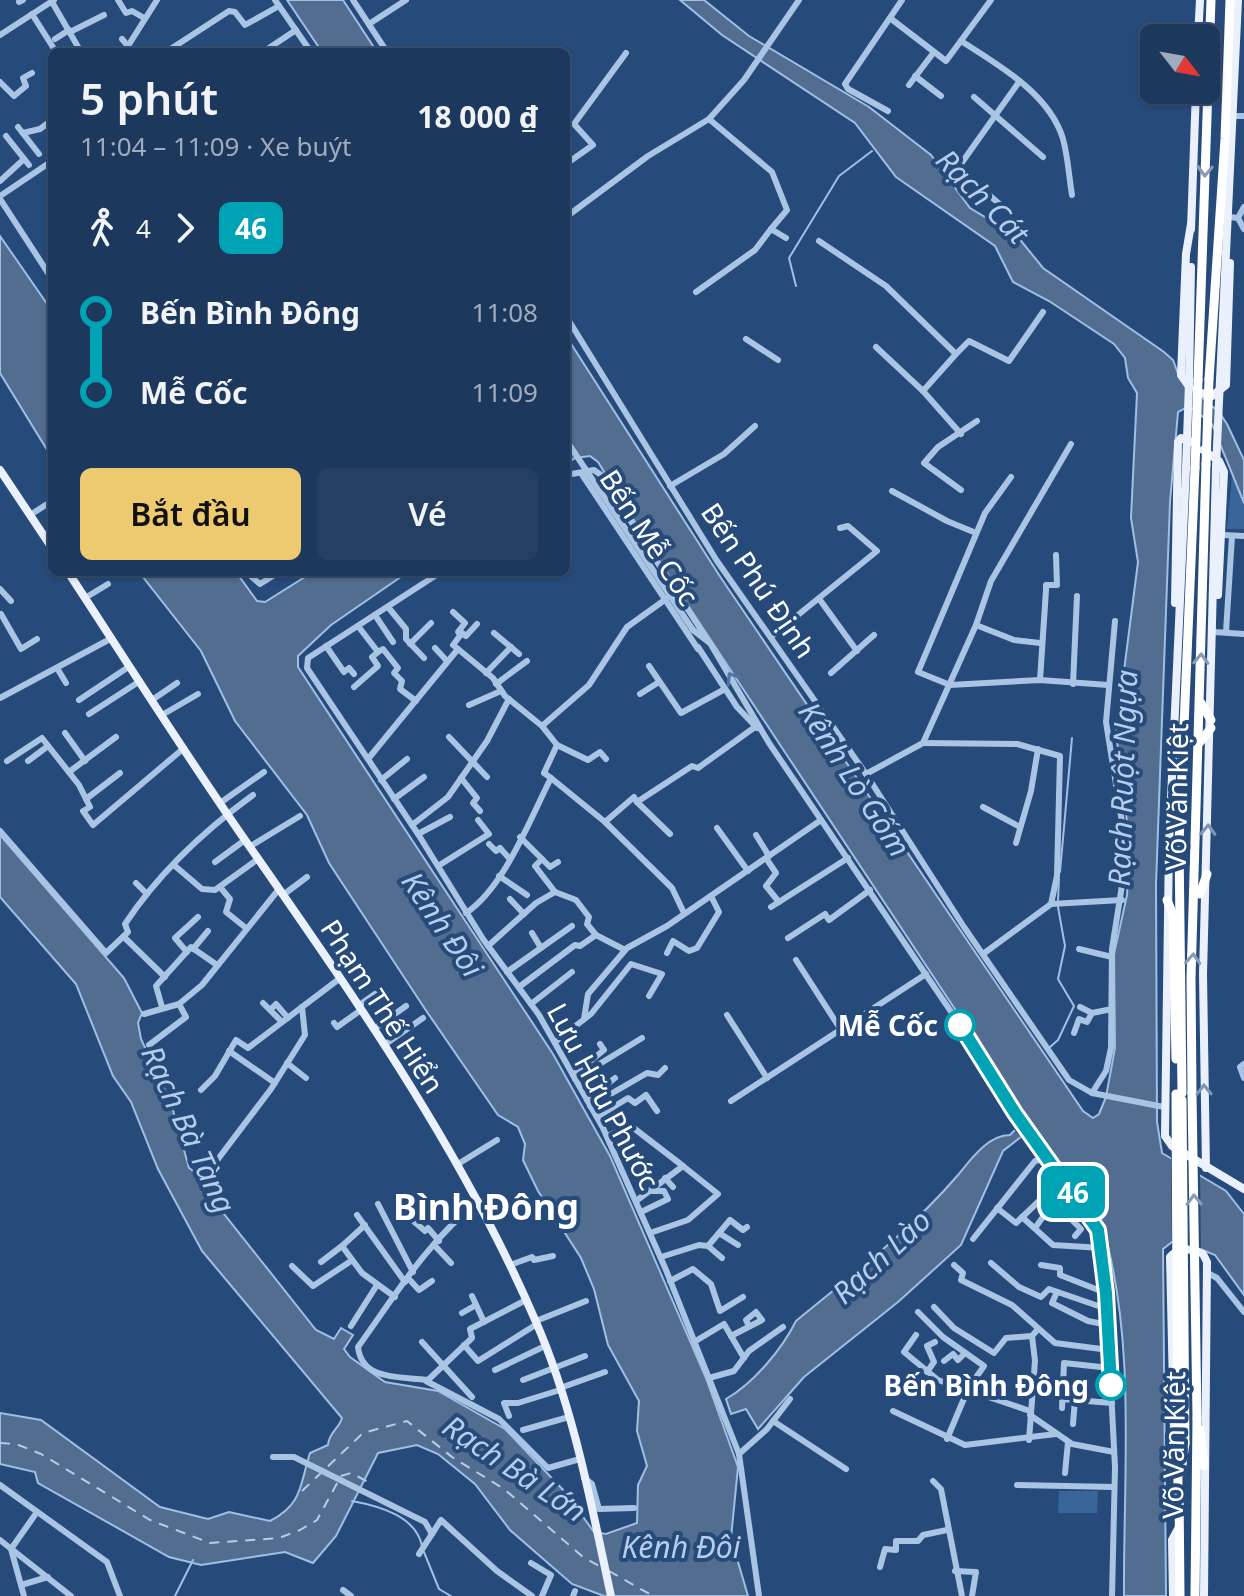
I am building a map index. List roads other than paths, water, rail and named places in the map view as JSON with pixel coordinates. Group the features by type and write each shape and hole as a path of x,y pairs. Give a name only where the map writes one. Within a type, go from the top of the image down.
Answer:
{"highway":[{"name":"Võ Văn Kiệt","path":"1183,1093 1196,905 1200,701 1211,465 1204,380 1205,138 1211,0"},
{"name":"Võ Văn Kiệt","path":"1177,1596 1178,1496 1185,1443 1179,843 1181,740 1191,468 1204,380 1225,139 1230,0"},
{"path":"1205,138 1225,139"},
{"path":"1200,701 1211,724 1200,742"},
{"path":"1174,716 1183,702"},
{"path":"1174,729 1181,740"},
{"path":"1196,905 1207,874"},
{"name":"Võ Văn Kiệt","path":"1167,900 1173,915 1197,1418 1195,1596"},
{"path":"1178,1496 1183,1093"},
{"path":"1197,1418 1204,1466"}],"main road":[{"path":"1199,24 1200,0"},
{"name":"Võ Văn Kiệt","path":"1204,380 1234,217 1239,113 1238,0"},
{"name":"Võ Văn Kiệt","path":"1195,104 1191,224 1204,380"},
{"path":"1191,224 1186,254 1181,375 1194,391 1212,396 1226,385 1229,366 1232,280 1229,245"},
{"path":"1178,615 1173,592 1181,438 1222,464 1228,535 1214,618"},
{"name":"Võ Văn Kiệt","path":"1206,1168 1203,974 1214,632 1211,465"},
{"name":"Võ Văn Kiệt","path":"1191,468 1178,615 1162,1107 1165,1136 1172,1146 1206,1168"},
{"path":"0,470 48,542"},
{"name":"Phạm Thế Hiển","path":"71,576 247,844 374,1029 479,1201 554,1368 580,1459 611,1596"},
{"path":"1162,1107 1205,1115"},
{"path":"1206,1168 1244,1189"},
{"path":"1178,1496 1172,1458 1170,1257 1177,1250 1199,1251 1206,1257 1206,1272"},
{"name":"Võ Văn Kiệt","path":"1204,1596 1206,1272"},
{"name":"Võ Văn Kiệt","path":"1177,1596 1172,1540 1178,1529"}],"street":[{"path":"0,35 53,0 79,48"},
{"path":"118,0 126,13 132,11 144,18"},
{"path":"131,48 144,18 157,0"},
{"path":"353,0 384,48"},
{"path":"369,24 406,0"},
{"path":"570,214 648,156 709,119 744,80 799,0"},
{"path":"888,111 848,89 845,84 902,0"},
{"path":"890,18 946,61 991,0"},
{"path":"172,48 229,11 235,12 245,25 277,3 308,48"},
{"path":"32,14 53,48"},
{"path":"55,39 104,15"},
{"path":"269,48 296,30"},
{"path":"122,39 130,48"},
{"path":"961,41 1019,82 1044,105 1063,137 1072,195"},
{"path":"909,85 934,52"},
{"path":"570,161 593,145 574,124 626,53"},
{"path":"0,82 14,96 26,86 23,78 32,73"},
{"path":"915,76 941,96"},
{"path":"1011,214 958,168 1019,82"},
{"path":"974,97 1043,157"},
{"path":"696,292 755,250 787,210 772,172 709,119"},
{"path":"39,154 21,130 40,129 48,123"},
{"path":"0,181 26,162 6,136"},
{"path":"48,164 0,198 48,273"},
{"path":"1244,207 1234,217 1244,229"},
{"path":"771,229 786,238"},
{"path":"819,241 886,286 956,354"},
{"path":"923,391 969,341 1009,361 1043,312"},
{"name":"Bến Phú Định","path":"570,323 717,561 866,774 983,954 1073,1084 1092,1093"},
{"path":"746,339 778,360"},
{"path":"876,347 923,391 961,434"},
{"path":"961,490 924,463 938,447 977,421"},
{"path":"670,486 724,454 755,426"},
{"path":"923,743 976,625 991,581 1012,540 1071,444"},
{"path":"570,446 693,630"},
{"name":"Bến Mễ Cốc","path":"762,734 737,707 581,473 594,470 603,478 746,700 762,734 870,890 1015,1113 1098,1230 1106,1293 1114,1452 1112,1596"},
{"path":"570,474 581,473"},
{"path":"1011,477 993,496 918,672 950,685 1040,680 1108,685"},
{"path":"892,491 976,533"},
{"path":"30,515 48,504"},
{"path":"772,636 877,551 848,526 840,528"},
{"path":"1226,632 1228,535 1244,536"},
{"path":"1040,680 1046,585 1057,585 1056,555"},
{"path":"249,576 254,583 260,584 273,576"},
{"path":"354,674 349,668 344,672 326,646 435,576"},
{"path":"85,598 108,584"},
{"path":"0,589 11,601"},
{"path":"1073,684 1077,596"},
{"path":"542,726 589,685 627,627 666,599"},
{"path":"820,600 857,651"},
{"path":"388,607 406,629 410,644 424,658"},
{"path":"453,612 465,623 458,632 461,635"},
{"path":"1,614 21,649 37,639"},
{"path":"375,615 393,642"},
{"path":"1115,621 1108,685 1108,750 1125,845 1122,900 1112,957 1111,1048 1106,1071 1092,1093 1162,1107"},
{"path":"410,644 431,623"},
{"path":"461,635 466,636 477,624"},
{"path":"976,625 1014,640 1040,643"},
{"path":"358,626 378,652"},
{"name":"Bến Mễ Cốc","path":"693,630 710,643"},
{"name":"Bến Mễ Cốc","path":"693,630 698,649"},
{"path":"1214,632 1244,634"},
{"path":"494,633 519,654"},
{"path":"461,635 453,645 542,726 557,745 588,760 600,752 606,759"},
{"path":"831,673 874,635"},
{"path":"0,698 112,638"},
{"name":"Lưu Hữu Phước","path":"326,646 306,663 466,913 531,1004 607,1136 661,1257 739,1454 759,1596"},
{"path":"486,673 511,647"},
{"path":"435,648 447,661"},
{"path":"354,687 378,666 372,657 383,649 398,668 394,673 402,681 400,689 416,701"},
{"path":"368,759 458,649"},
{"path":"496,684 527,661"},
{"path":"79,700 130,666"},
{"path":"649,666 681,713 725,689"},
{"path":"57,668 66,683"},
{"path":"89,714 140,681"},
{"path":"640,694 659,682"},
{"path":"152,700 177,683"},
{"path":"469,705 501,691"},
{"path":"162,715 198,694"},
{"path":"412,825 448,797 509,699"},
{"path":"737,707 746,700"},
{"path":"637,802 692,766 698,768 755,727"},
{"path":"65,733 85,761"},
{"path":"7,761 40,737 69,772 86,799 90,807 83,811 93,825 184,748"},
{"path":"69,772 116,737"},
{"path":"449,737 487,777"},
{"path":"866,774 923,743 997,744 1038,749 1060,756 1057,876 1051,904"},
{"path":"557,745 544,773 605,822 672,888 684,913"},
{"path":"28,761 48,746"},
{"path":"1016,843 1038,749"},
{"path":"381,780 407,759"},
{"path":"220,803 264,772"},
{"path":"86,799 120,773"},
{"path":"394,799 424,777"},
{"path":"461,778 477,798 473,803 480,811"},
{"path":"466,913 484,901 551,778"},
{"path":"0,831 106,953 125,938 128,932 125,924 147,894 228,814 253,795"},
{"path":"605,822 634,797 670,834"},
{"path":"983,807 1020,827"},
{"path":"215,862 300,816"},
{"path":"418,834 450,817"},
{"path":"438,866 489,834 478,820"},
{"path":"584,1019 588,994 625,950 711,896 821,820"},
{"path":"717,828 748,871"},
{"path":"756,835 776,873 766,886 779,902"},
{"path":"520,837 550,867 558,862"},
{"path":"489,844 496,851 500,848 509,858"},
{"path":"771,907 848,858"},
{"path":"175,866 202,889 215,890 258,859"},
{"path":"542,859 535,866 555,892 576,900 589,917 587,924 596,935 625,950"},
{"path":"499,876 527,895"},
{"path":"144,1014 179,1004 202,985 246,928 281,892 307,877"},
{"path":"136,883 147,894"},
{"path":"220,887 230,899 226,912 246,928"},
{"path":"788,938 825,914 829,920 870,890"},
{"path":"488,946 544,896 555,892"},
{"path":"667,953 673,941 689,951 697,948 719,912 711,896"},
{"path":"510,899 524,914"},
{"path":"983,954 1051,904 1122,900"},
{"path":"198,917 175,938 217,965"},
{"path":"507,972 572,926"},
{"path":"162,1007 156,986 208,931"},
{"path":"532,933 541,948"},
{"path":"519,987 575,945 580,946 596,935"},
{"path":"125,938 165,977"},
{"path":"1079,949 1112,957"},
{"path":"796,960 841,1030"},
{"path":"555,1042 584,1019 631,964 662,974 649,996"},
{"path":"531,1004 572,972"},
{"path":"731,1101 926,974"},
{"path":"201,1090 236,1040 248,1048 339,979"},
{"path":"334,1023 337,1027 375,994"},
{"path":"263,1003 271,1009 276,1004 285,1020"},
{"path":"149,1045 186,1017 179,1004"},
{"path":"374,1029 406,1006"},
{"path":"206,1175 275,1083 305,1035 302,1007"},
{"path":"1080,1007 1092,1013 1112,1009"},
{"path":"1074,1033 1079,1019 1087,1022 1092,1013"},
{"path":"727,1015 767,1078"},
{"path":"384,1045 423,1018"},
{"path":"574,1077 642,1038"},
{"path":"574,1077 604,1050 600,1044"},
{"path":"229,1051 275,1083"},
{"path":"287,1063 306,1078"},
{"path":"1244,1064 1240,1067 1244,1078"},
{"path":"588,1103 647,1073 658,1075 665,1068"},
{"path":"588,1103 615,1078"},
{"path":"597,1117 628,1098 635,1103 646,1095 657,1111"},
{"path":"607,1136 631,1126 718,1194 688,1220 650,1233"},
{"path":"458,1164 497,1140"},
{"path":"973,1239 1035,1161 1046,1155"},
{"path":"636,1201 683,1166"},
{"path":"665,1178 673,1187"},
{"path":"997,1208 1016,1223 1063,1178"},
{"path":"641,1212 668,1199 664,1191 652,1191"},
{"path":"1035,1228 1048,1210 1056,1215 1076,1197"},
{"path":"479,1201 408,1277 358,1352 377,1374 431,1379 441,1365 472,1338 470,1329 526,1300"},
{"path":"378,1204 408,1277"},
{"path":"1075,1236 1081,1229 1074,1222 1088,1214"},
{"path":"357,1215 419,1290 432,1281"},
{"path":"1022,1217 1053,1245 1102,1248"},
{"path":"411,1219 425,1231 428,1228 451,1263"},
{"path":"708,1246 730,1220 743,1230 747,1227"},
{"path":"321,1262 365,1225"},
{"path":"719,1233 738,1245"},
{"path":"661,1257 699,1245 708,1246 722,1258"},
{"path":"342,1246 351,1261 395,1297"},
{"path":"510,1265 532,1257 534,1260 553,1256"},
{"path":"292,1266 313,1286 351,1261"},
{"path":"991,1263 1019,1287 1041,1297 1049,1289 1107,1309"},
{"path":"954,1265 963,1273 961,1280 1012,1305 1055,1343 1109,1350"},
{"path":"1041,1265 1060,1268 1060,1275 1106,1293"},
{"path":"670,1281 693,1269 711,1284 720,1311 743,1297"},
{"path":"1206,1272 1217,1278 1244,1312"},
{"path":"351,1326 377,1285"},
{"path":"1057,1292 1052,1303 1088,1321 1108,1325"},
{"path":"472,1296 484,1322"},
{"path":"464,1345 478,1361 536,1323 586,1301"},
{"path":"462,1313 476,1305"},
{"path":"934,1307 954,1328 994,1353"},
{"path":"918,1312 984,1366"},
{"path":"694,1342 724,1324 744,1358"},
{"path":"731,1336 748,1324"},
{"path":"709,1378 734,1371 744,1358 783,1327"},
{"path":"1029,1440 1033,1385 1032,1336 1038,1329"},
{"path":"916,1335 904,1352 927,1372 1030,1413 1068,1442 1114,1452"},
{"path":"947,1439 968,1389 1006,1338 1032,1336"},
{"path":"422,1342 472,1397"},
{"path":"927,1372 934,1362 927,1346 935,1342"},
{"path":"495,1370 545,1346"},
{"path":"944,1361 953,1354 958,1360 965,1353"},
{"path":"523,1380 585,1356"},
{"path":"1062,1408 1064,1363 1110,1368"},
{"path":"509,1416 504,1403 518,1403 605,1372"},
{"path":"425,1380 499,1419 548,1468 580,1459"},
{"path":"1019,1382 1033,1385"},
{"path":"739,1454 773,1421 790,1399"},
{"path":"1062,1399 1112,1403"},
{"path":"1073,1424 1075,1400"},
{"path":"893,1411 965,1445 983,1441 1029,1440 1056,1434"},
{"path":"523,1430 569,1417"},
{"path":"773,1421 846,1469"},
{"path":"1065,1473 1068,1442"},
{"path":"273,1457 294,1457 425,1522 432,1534"},
{"path":"584,1478 592,1484 599,1509 634,1508"},
{"path":"933,1481 941,1489 962,1596"},
{"path":"0,1485 107,1562 120,1596"},
{"path":"1017,1485 1114,1487"},
{"path":"11,1549 37,1512"},
{"path":"419,1554 441,1520 506,1579 532,1596"},
{"path":"880,1567 885,1549 896,1550 896,1541 918,1541 923,1535 947,1530"},
{"path":"0,1540 71,1596"},
{"path":"11,1549 24,1596"},
{"path":"531,1563 551,1575 542,1596"},
{"path":"955,1571 976,1572 972,1596"},
{"path":"21,1585 48,1577"},
{"path":"343,1590 351,1596"}],"water":[{"path":"287,0 343,0 374,48 319,48"},
{"path":"680,0 704,0 749,36 869,107 931,155 970,208 1018,237 1043,268 1173,360 1180,379 1219,412 1244,460 1244,503 1212,424 1189,406 1178,412 1170,502 1156,884 1157,1122 1162,1153 1226,1191 1244,1214 1244,1295 1215,1255 1176,1239 1163,1249 1166,1596 1124,1596 1124,1362 1113,1269 1102,1225 1031,1129 1003,1151 961,1245 898,1302 804,1377 758,1429 746,1409 731,1414 726,1399 747,1384 766,1364 796,1321 901,1233 981,1149 994,1139 1010,1135 1027,1118 667,574 598,462 590,456 570,461 570,342 721,578 1083,1111 1093,1118 1099,1114 1106,1097 1115,1048 1114,954 1127,895 1130,846 1116,733 1138,562 1131,518 1137,393 1128,378 1125,358 1114,344 1049,301 1013,282 995,246 896,177 855,123 722,35"},
{"path":"0,236 48,305 48,451 0,373"},
{"path":"142,576 239,576 257,601 265,602 307,576 402,576 331,625 298,656 298,667 553,1054 610,1156 706,1378 738,1467 731,1538 748,1596 604,1596 572,1584 510,1530 475,1484 438,1454 417,1445 378,1453 336,1536 313,1563 285,1552 201,1565 169,1557 38,1483 35,1472 0,1464 0,1413 41,1420 160,1507 208,1519 229,1512 270,1521 295,1500 310,1453 328,1445 342,1418 202,1251 158,1169 131,1102 113,1076 76,984 0,897 0,835 124,978 142,1013 138,1023 141,1039 171,1103 189,1168 203,1178 213,1200 316,1330 334,1339 341,1328 353,1335 344,1349 350,1357 385,1382 438,1391 505,1429 565,1492 594,1532 606,1534 637,1523 638,1485 647,1466 637,1431 639,1401 608,1345 594,1289 581,1258 538,1191 523,1160 525,1144 518,1127 498,1115 425,1009 329,863 307,815 235,721 201,651"}],"waterway":[{"path":"796,286 789,258 839,176 872,151"},
{"path":"1060,872 1072,738"},
{"path":"1058,900 1059,879"},
{"path":"1050,1047 1058,1040 1074,1006 1058,979 1065,946 1058,907"},
{"path":"352,1501 395,1514 412,1527 422,1546"},
{"path":"424,1552 439,1589 451,1596"},
{"path":"175,1596 193,1560"}],"place":[{"name":"Mễ Cốc","path":"960,1025"},
{"name":"Bến Bình Đông","path":"1111,1385"}],"district":[{"name":"Bình Đông","path":"486,1206"}],"water label":[{"name":"Rạch Cát","path":"983,196"},
{"name":"Rạch Ruột Ngựa","path":"1122,778"},
{"name":"Kênh Lò Gốm","path":"855,779"},
{"name":"Kênh Đôi","path":"443,924"},
{"name":"Rạch Bà Tàng","path":"189,1129"},
{"name":"Rạch Lào","path":"881,1256"},
{"name":"Rạch Bà Lớn","path":"515,1468"},
{"name":"Kênh Đôi","path":"681,1546"}]}
